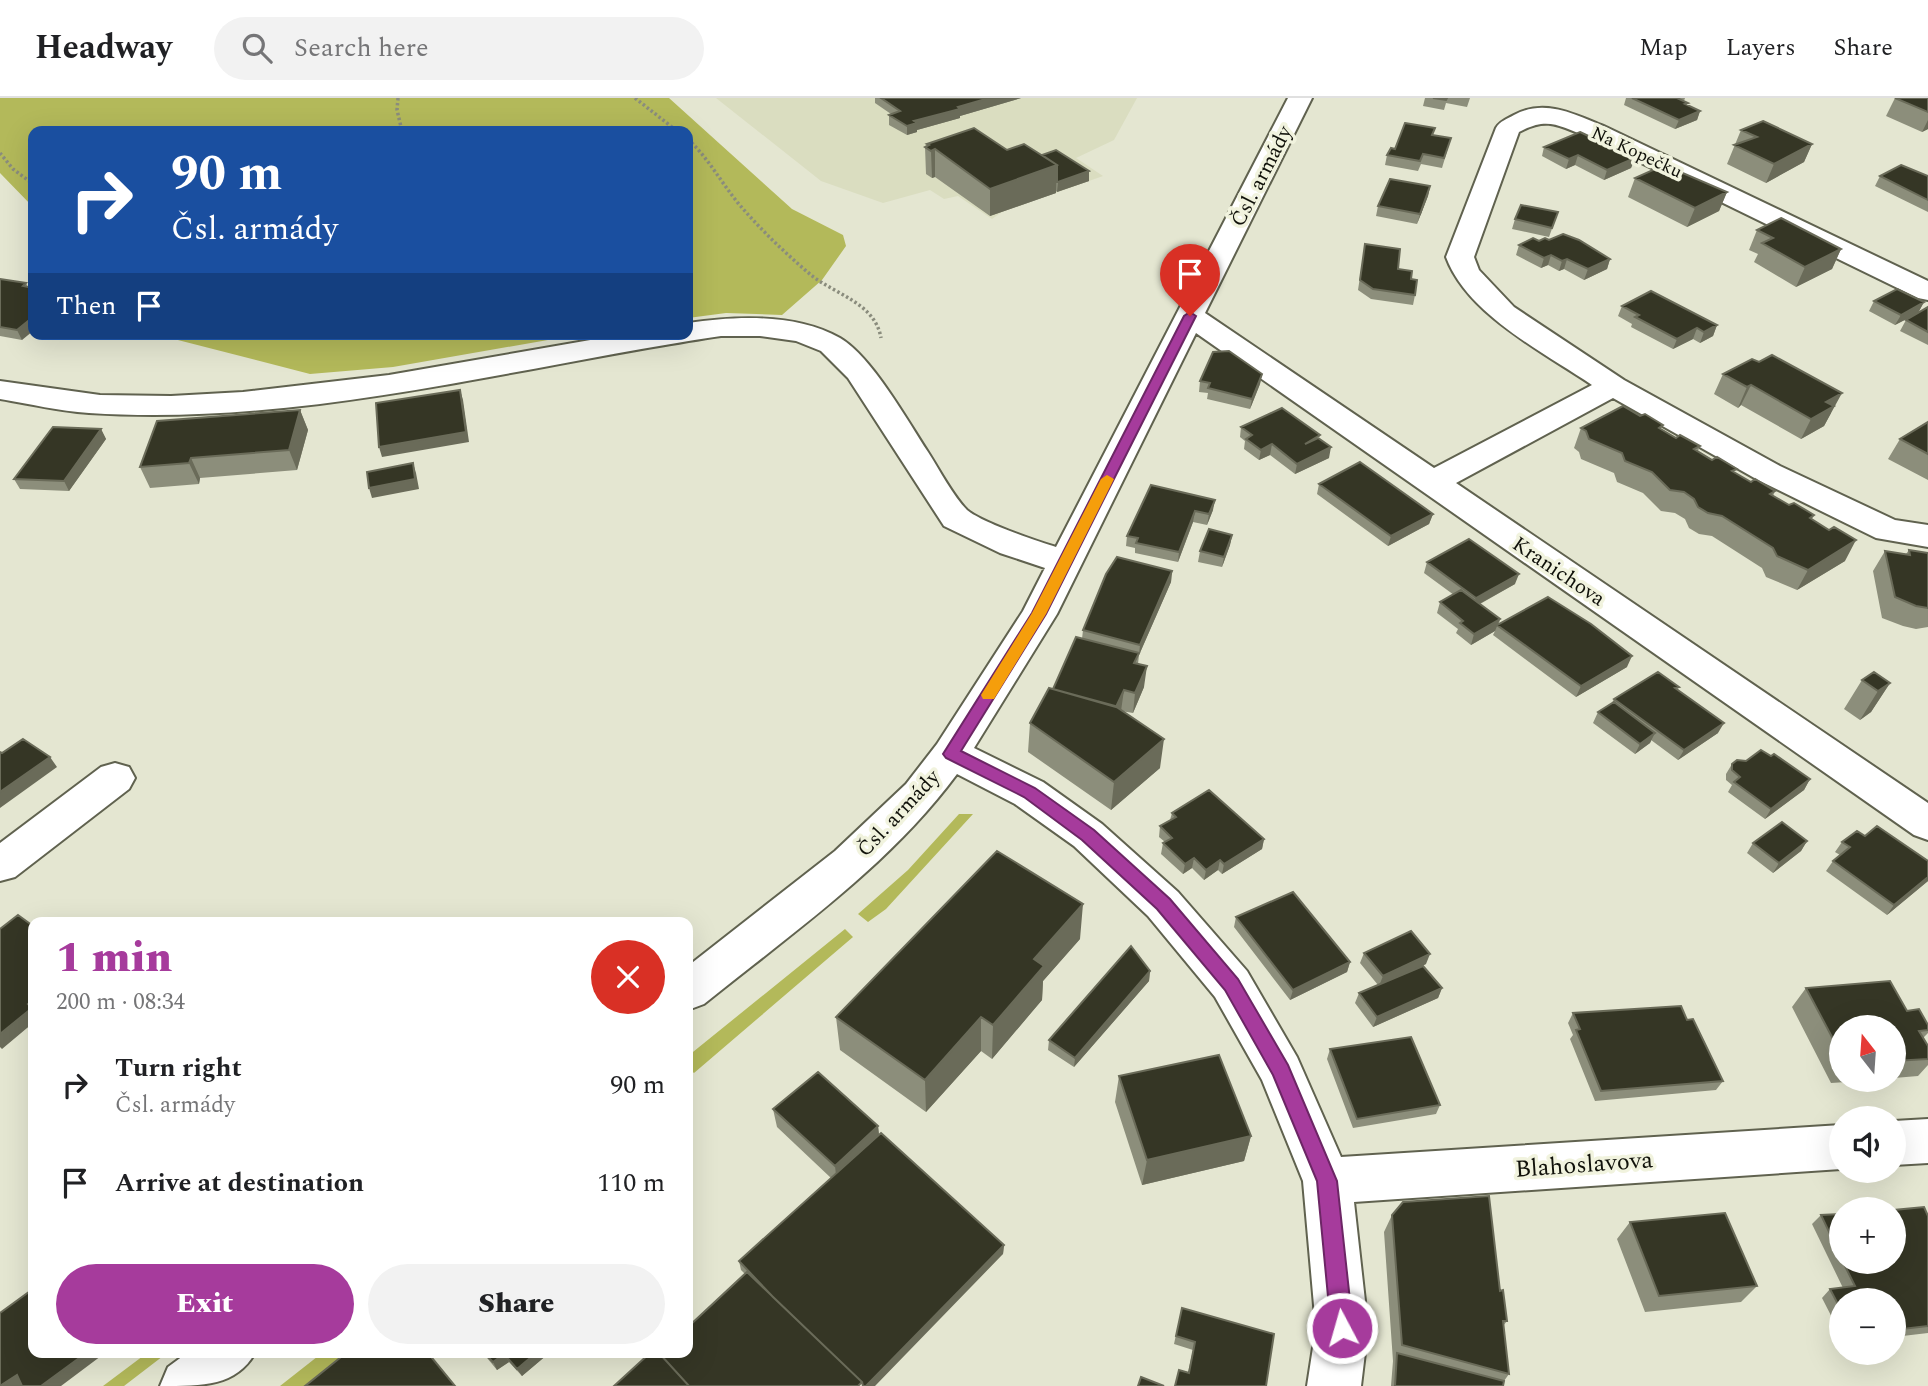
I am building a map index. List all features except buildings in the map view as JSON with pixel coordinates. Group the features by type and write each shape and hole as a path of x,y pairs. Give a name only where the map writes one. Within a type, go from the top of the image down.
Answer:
{"street":[{"name":"Čsl. armády","path":"693,987 850,863 920,794 951,754 1039,614 1300,98"},
{"name":"Na Kopečku","path":"1928,292 1597,132 1530,106 1508,128 1460,257 1466,273 1504,313 1613,386 1769,473 1888,530 1928,536"},
{"name":"Kranichova","path":"1190,316 1928,824"},
{"path":"693,331 721,327 760,327 802,333 831,345 859,372 956,518 1012,545 1065,562"},
{"path":"0,390 96,404 162,406 258,400 430,377 642,340"},
{"path":"1431,483 1613,386"},
{"path":"951,754 1030,793 1088,835 1163,904 1231,984 1281,1071 1327,1181 1342,1328 1334,1386"},
{"path":"0,865 115,778"},
{"path":"1906,1142 1928,1141"},
{"name":"Blahoslavova","path":"1327,1181 1829,1148"},
{"path":"187,1386 223,1358"}],"path":[{"path":"398,98 397,110 401,126"},
{"path":"635,98 671,126"},
{"path":"693,146 738,204 790,257 823,285 858,303 881,327 882,345"},
{"path":"0,153 13,169 28,180"}],"shaded area":[{"path":"716,98 1137,98 1114,140 1076,158 1103,176 1002,212 992,219 958,196 944,199 930,190 883,203 821,181"}],"green space":[{"path":"0,98 669,98 792,209 843,235 846,246 822,280 782,315 726,313 693,317 693,126 28,126 28,202 0,173"},
{"path":"178,340 548,340 393,367 310,374"},
{"path":"959,814 973,814 886,909 868,922 858,914 908,870"},
{"path":"845,929 853,937 694,1073 693,1052"},
{"path":"140,1358 160,1358 124,1386 103,1386"},
{"path":"316,1358 346,1358 311,1386 280,1386"}],"slow traffic":[{"path":"988,695 1039,614 1107,479"}],"route":[{"path":"1190,316 1039,614 951,754 1030,793 1088,835 1163,904 1231,984 1281,1071 1327,1181 1342,1328"}]}
